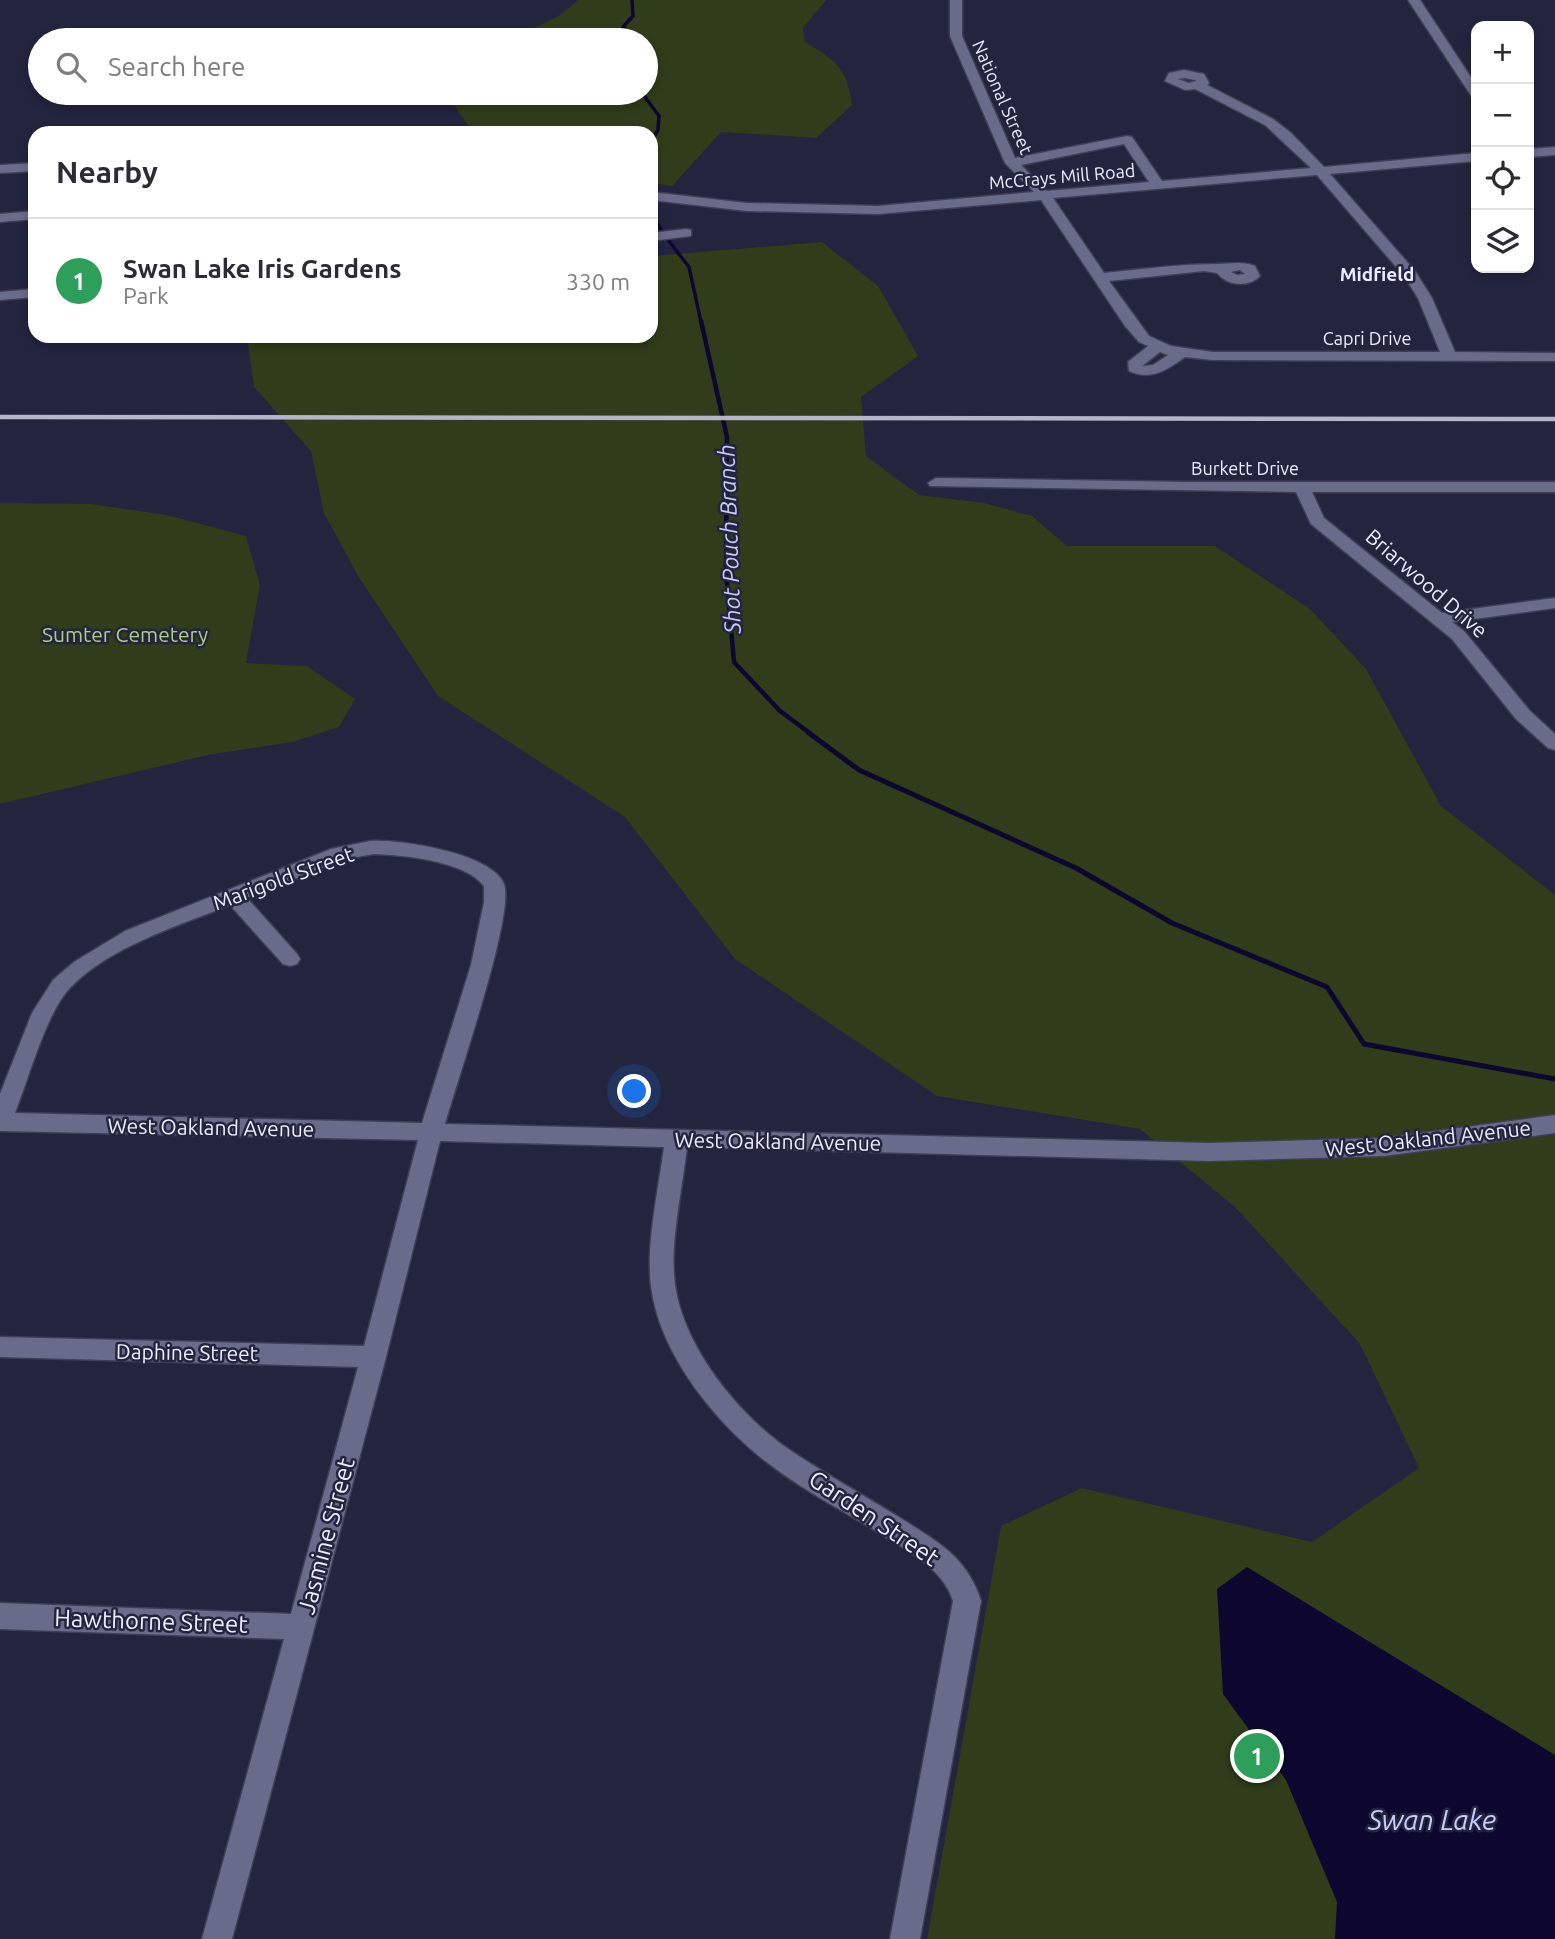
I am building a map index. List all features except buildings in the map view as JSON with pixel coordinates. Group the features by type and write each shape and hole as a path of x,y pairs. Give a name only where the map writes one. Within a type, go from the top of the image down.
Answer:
{"street":[{"name":"National Street","path":"956,0 956,36 1011,163 1045,195"},
{"path":"1414,0 1471,86"},
{"path":"1199,86 1269,122 1287,136 1319,169 1410,274 1425,298 1450,358"},
{"path":"1011,163 1127,140 1157,185"},
{"path":"1534,152 1555,150"},
{"name":"McCrays Mill Road","path":"658,197 747,207 841,211 905,208 1471,157"},
{"path":"0,169 28,167"},
{"name":"Capri Drive","path":"1045,195 1130,323 1144,339 1157,347 1180,353 1232,357 1555,357"},
{"path":"0,218 28,216"},
{"path":"1101,278 1204,267 1224,269"},
{"path":"0,296 28,294"},
{"path":"1157,347 1135,362 1133,368 1144,372 1155,370 1180,353"},
{"name":"Burkett Drive","path":"936,483 1555,487"},
{"name":"Briarwood Drive","path":"1303,487 1312,510 1324,526 1440,619 1483,662 1523,715 1555,744"},
{"path":"1440,619 1469,612 1555,603"},
{"name":"Marigold Street","path":"0,1122 43,1013 60,985 91,960 132,936 233,895 338,854 375,847 402,849 458,862 489,878 494,885 494,910 485,950 431,1132"},
{"path":"233,895 290,959"},
{"name":"West Oakland Avenue","path":"0,1122 1283,1152 1384,1147 1555,1124"},
{"name":"Jasmine Street","path":"217,1939 374,1357 431,1132"},
{"name":"Garden Street","path":"677,1138 662,1275 666,1305 680,1339 694,1363 721,1400 774,1453 938,1556 963,1588 967,1601 905,1939"},
{"name":"Daphine Street","path":"0,1347 374,1357"},
{"name":"Hawthorne Street","path":"0,1616 301,1627"}],"green space":[{"path":"579,0 826,0 803,28 805,42 838,66 847,82 852,105 816,138 721,132 672,186 658,184 658,126 468,126 454,105 658,105 658,28 534,28 557,17"},
{"path":"822,242 878,286 918,356 861,397 866,456 919,495 984,503 1032,516 1067,546 1215,546 1310,609 1366,669 1441,806 1555,895 1555,1939 927,1939 1001,1526 1082,1488 1312,1542 1419,1468 1360,1344 1235,1207 1140,1129 937,1096 735,959 625,817 438,696 358,576 324,513 311,451 254,387 248,343 658,343 658,255"},
{"name":"Sumter Cemetery","path":"0,503 91,504 167,515 246,536 260,585 246,663 307,666 355,699 339,727 292,742 208,755 0,804"}],"water":[{"name":"Swan Lake","path":"1247,1567 1555,1755 1555,1939 1335,1939 1337,1902 1286,1780 1223,1694 1217,1589"}],"waterway":[{"name":"Shot Pouch Branch","path":"624,28 633,16 632,0"},
{"name":"Shot Pouch Branch","path":"651,105 659,116 658,130"},
{"name":"Shot Pouch Branch","path":"658,224 689,267 701,322"},
{"name":"Shot Pouch Branch","path":"701,321 727,437 726,573 734,662 780,711 811,734"},
{"path":"809,733 859,770 1076,868 1172,923 1327,987 1364,1044 1555,1079"}],"railway":[{"path":"0,417 1555,419"}],"place":[{"name":"Swan Lake Iris Gardens","path":"1257,1756"}],"district":[{"name":"Midfield","path":"1377,274"}]}
